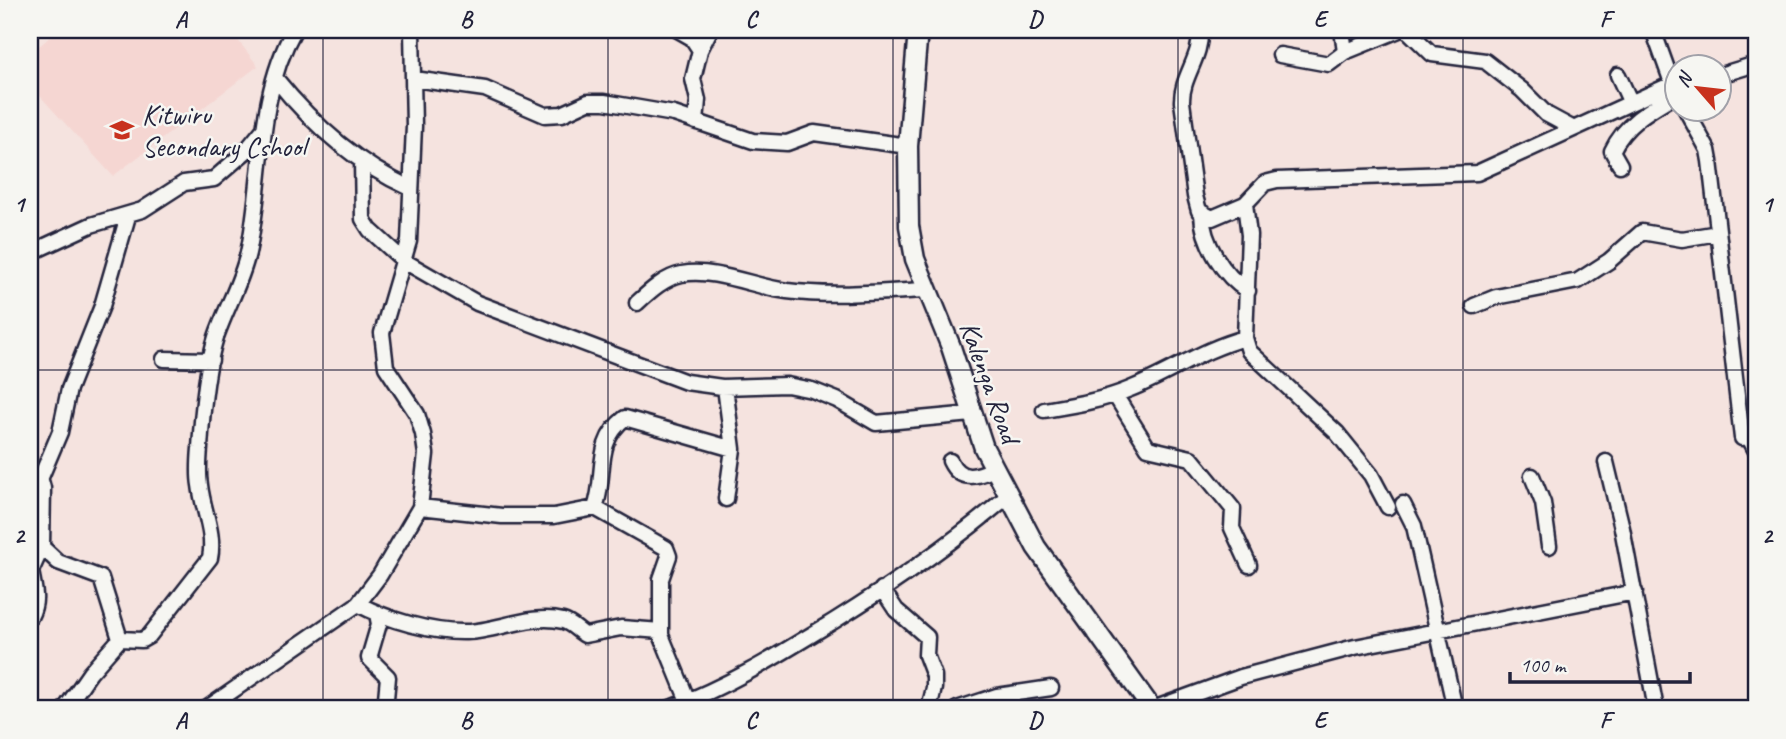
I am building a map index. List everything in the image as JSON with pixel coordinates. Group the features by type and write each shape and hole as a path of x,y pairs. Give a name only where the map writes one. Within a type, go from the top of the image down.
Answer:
{"main road":[{"name":"Kalenga Road","path":"918,30 908,146 909,226 915,259 995,469 1036,547 1152,709"}],"street":[{"path":"120,639 142,640 149,636 210,558 212,545 199,484 201,438 211,360 217,335 241,279 262,160 263,130 281,53 294,30"},
{"path":"206,709 358,604 387,565 420,507 426,454 423,434 417,414 386,367 382,333 409,241 414,79 412,30"},
{"path":"678,30 692,38 700,50"},
{"path":"696,122 698,100 692,79 700,50 710,30"},
{"path":"1200,30 1201,43 1197,59 1182,92 1195,196 1202,213 1203,234 1234,279 1248,291"},
{"path":"1342,30 1345,52"},
{"path":"1280,55 1327,65 1345,52 1399,30"},
{"path":"1407,30 1432,54 1485,61 1522,90 1546,114 1573,128"},
{"path":"1653,30 1664,60"},
{"path":"1734,71 1756,64"},
{"path":"1618,75 1630,101"},
{"path":"275,78 332,140 377,172 410,188"},
{"path":"414,79 485,89 545,115 562,114 588,102 604,102 674,114 752,141 787,143 814,133 908,146"},
{"path":"1202,213 1212,218 1245,204 1265,183 1277,180 1477,173 1541,146 1630,101 1664,93"},
{"path":"1620,165 1612,151 1642,114 1664,98"},
{"path":"1693,122 1708,150 1745,437 1756,451"},
{"path":"30,253 91,225 128,216 184,183 214,179 245,152 263,130"},
{"path":"362,161 363,219 370,230 404,261 477,303 663,375 704,386 769,384 812,390 879,423 972,414"},
{"path":"1245,204 1249,235 1245,338 1249,351 1257,361 1288,385 1358,458 1388,507"},
{"path":"30,503 60,432 69,388 102,306 128,216"},
{"path":"1474,306 1496,297 1567,286 1609,261 1642,232 1682,239 1718,233"},
{"path":"637,303 660,284 686,274 711,275 761,287 820,294 928,290"},
{"path":"1045,410 1093,403 1220,344 1245,338"},
{"path":"163,359 211,360"},
{"path":"725,387 733,449 726,499"},
{"path":"1115,395 1148,448 1191,458 1233,509 1232,528 1249,565"},
{"path":"596,508 601,488 600,460 612,430 625,418 733,449"},
{"path":"950,461 956,472 964,477 978,476 995,469"},
{"path":"1606,462 1635,592 1656,709"},
{"path":"30,617 36,605 37,592 31,571 42,547 43,488 40,475"},
{"path":"1532,476 1543,503 1549,546"},
{"path":"668,709 743,678 949,544 1009,495"},
{"path":"1403,504 1414,526 1455,709"},
{"path":"420,507 502,516 554,516 596,508 668,551 661,579 661,631 688,701"},
{"path":"42,547 58,562 100,578 120,639"},
{"path":"882,589 896,610 927,637 926,655 934,676 929,709"},
{"path":"1152,709 1241,677 1355,647 1635,592"},
{"path":"358,604 377,614 433,629 466,632 531,621 560,620 585,635 621,628 661,631"},
{"path":"377,614 378,628 369,659 388,677 386,709"},
{"path":"65,709 90,673 120,639"},
{"path":"957,709 997,696 1051,688"}],"shaded area":[{"name":"Kitwiru Secondary Cshool","path":"58,30 230,30 258,66 113,176 30,85 30,54"}],"place":[{"name":"Kitwiru Secondary Cshool","path":"122,130"}]}
